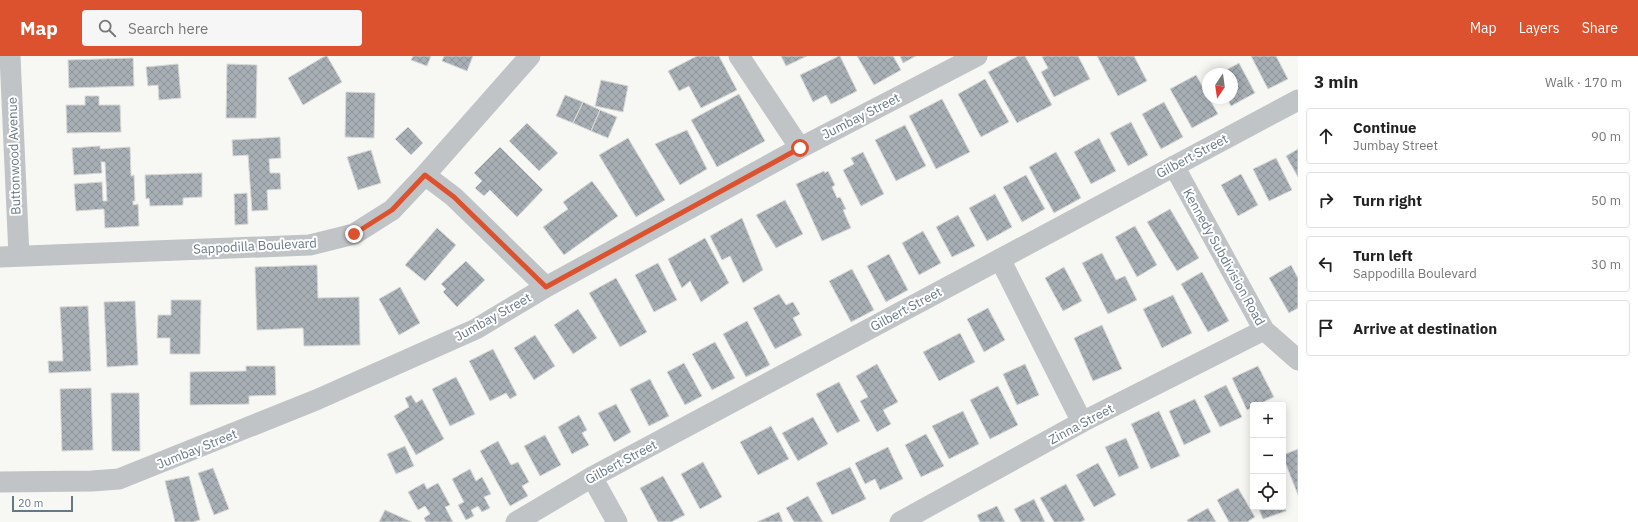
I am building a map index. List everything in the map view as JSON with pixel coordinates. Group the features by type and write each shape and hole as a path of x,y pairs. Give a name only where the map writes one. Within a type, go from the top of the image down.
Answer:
{"street":[{"name":"Buttonwood Avenue","path":"9,256 10,56"},
{"name":"Sappodilla Boulevard","path":"9,256 310,245 354,234 392,210 425,175 530,56"},
{"path":"739,56 800,148"},
{"name":"Jumbay Street","path":"0,482 92,481 119,479 316,400 476,329 546,287 800,148 977,56"},
{"name":"Gilbert Street","path":"516,522 592,477 1298,100"},
{"name":"Kennedy Subdivision Road","path":"1174,166 1264,330 1298,360"},
{"path":"425,175 454,197 546,287"},
{"path":"1000,259 1082,422"},
{"name":"Zinna Street","path":"900,522 1082,422 1264,330"},
{"path":"592,477 617,522"}],"building":[{"path":"327,56 342,82 303,105 288,78"},
{"path":"413,56 431,56 427,66 411,60"},
{"path":"444,56 473,56 467,71 442,61"},
{"path":"697,56 719,56 737,90 701,108 689,86 679,91 668,71"},
{"path":"781,56 807,56 786,66"},
{"path":"839,56 857,91 831,104 826,95 813,102 800,75"},
{"path":"857,56 893,56 901,70 874,85"},
{"path":"900,56 916,56 903,63"},
{"path":"1018,56 1025,56 1052,105 1017,123 988,72"},
{"path":"1078,56 1090,79 1054,97 1041,72 1048,68 1042,57"},
{"path":"1097,56 1134,56 1147,81 1118,96"},
{"path":"1251,56 1276,56 1288,79 1268,89"},
{"path":"133,58 134,86 69,88 68,60"},
{"path":"1239,63 1255,93 1238,102 1238,68 1230,68"},
{"path":"178,64 181,98 159,100 158,85 148,86 146,67"},
{"path":"227,64 257,65 256,118 226,118"},
{"path":"1196,75 1202,86 1202,104 1212,104 1218,114 1192,128 1170,89"},
{"path":"985,79 1009,122 981,137 958,94"},
{"path":"601,80 628,86 623,112 595,106"},
{"path":"346,92 375,93 374,138 345,137"},
{"path":"739,94 765,141 717,167 691,120"},
{"path":"565,95 583,102 573,123 556,116"},
{"path":"85,96 99,96 99,105 120,105 121,132 67,133 66,105 85,105"},
{"path":"942,99 970,152 936,169 909,116"},
{"path":"583,102 600,110 591,131 573,123"},
{"path":"1164,102 1183,137 1161,149 1142,114"},
{"path":"600,110 617,117 608,138 591,131"},
{"path":"1131,122 1148,155 1128,166 1110,133"},
{"path":"527,123 558,153 539,171 509,141"},
{"path":"905,125 926,166 896,181 875,140"},
{"path":"408,127 423,143 411,155 395,139"},
{"path":"687,130 707,169 680,185 655,144"},
{"path":"280,137 281,158 269,159 270,173 280,173 281,189 267,190 268,210 252,211 248,155 233,156 232,140"},
{"path":"628,138 665,200 636,217 599,155"},
{"path":"1099,138 1116,171 1091,184 1074,152"},
{"path":"100,146 100,149 130,147 131,176 134,175 135,201 133,201 133,205 138,204 139,226 105,228 104,209 76,211 74,184 102,182 103,201 107,201 105,162 101,162 102,173 74,175 72,148"},
{"path":"500,147 543,190 517,217 490,190 484,196 475,188 482,181 474,173"},
{"path":"1298,149 1298,177 1286,156"},
{"path":"371,150 381,183 358,190 347,157"},
{"path":"863,152 884,194 861,206 843,170 854,164 851,158"},
{"path":"1056,152 1081,198 1054,213 1029,167"},
{"path":"1276,158 1292,190 1269,201 1253,169"},
{"path":"824,171 825,173 828,171 835,185 832,187 837,198 840,197 846,209 843,210 851,228 822,241 796,184"},
{"path":"202,173 202,197 183,198 183,205 150,206 149,198 146,199 145,175"},
{"path":"1241,174 1258,205 1238,216 1221,185"},
{"path":"1026,175 1045,209 1022,222 1003,187"},
{"path":"592,181 618,216 564,255 543,227 568,209 563,202"},
{"path":"247,193 248,224 235,225 234,194"},
{"path":"995,194 1012,227 987,241 969,208"},
{"path":"785,200 803,234 776,248 756,215"},
{"path":"1170,209 1199,258 1177,271 1147,222"},
{"path":"958,215 975,246 952,257 936,227"},
{"path":"742,218 763,270 743,283 730,256 722,260 710,236"},
{"path":"1135,226 1157,265 1137,277 1115,237"},
{"path":"437,228 456,245 425,281 405,265"},
{"path":"923,231 941,263 919,275 902,243"},
{"path":"705,238 729,283 701,302 690,281 682,288 668,259"},
{"path":"1102,253 1116,280 1125,276 1137,300 1108,314 1082,263"},
{"path":"889,254 908,290 886,302 867,266"},
{"path":"466,261 485,280 457,307 443,292 446,289 441,284"},
{"path":"658,263 677,300 654,312 635,275"},
{"path":"317,265 318,298 359,297 360,345 304,346 303,328 257,330 255,267"},
{"path":"1291,265 1298,278 1298,308 1289,313 1269,278"},
{"path":"1064,267 1082,301 1063,311 1045,278"},
{"path":"852,269 874,310 851,322 829,281"},
{"path":"1202,272 1229,321 1208,332 1181,284"},
{"path":"616,278 647,332 620,347 589,293"},
{"path":"400,287 420,323 399,335 379,299"},
{"path":"779,294 786,305 793,302 800,314 793,318 802,335 775,349 753,308"},
{"path":"1173,295 1192,333 1162,348 1143,309"},
{"path":"171,300 201,300 200,354 170,354 170,338 157,338 158,315 171,315"},
{"path":"135,301 138,365 107,367 104,302"},
{"path":"88,306 91,371 49,373 48,361 63,361 60,307"},
{"path":"988,308 1005,340 984,352 967,319"},
{"path":"578,309 597,338 573,354 554,325"},
{"path":"747,321 770,365 746,377 723,334"},
{"path":"1102,325 1122,369 1093,381 1074,338"},
{"path":"960,333 975,362 939,381 923,352"},
{"path":"535,335 555,366 534,380 514,348"},
{"path":"715,342 735,378 712,390 692,354"},
{"path":"493,349 517,395 510,399 506,393 490,401 469,361"},
{"path":"684,363 702,396 685,405 667,372"},
{"path":"877,364 898,402 883,410 891,424 877,432 860,401 868,397 856,376"},
{"path":"1025,364 1039,395 1017,405 1003,374"},
{"path":"246,366 275,366 276,395 249,396 249,404 190,405 190,372 246,371"},
{"path":"1258,366 1274,397 1263,402 1250,402 1250,408 1247,410 1232,378"},
{"path":"456,377 475,414 450,426 432,389"},
{"path":"650,379 669,416 649,426 630,389"},
{"path":"839,382 860,421 837,433 816,394"},
{"path":"1226,385 1242,417 1220,427 1204,396"},
{"path":"998,386 1018,425 990,439 970,400"},
{"path":"91,388 93,450 62,451 60,389"},
{"path":"111,393 139,393 140,451 112,451"},
{"path":"411,395 416,403 422,399 444,439 416,455 394,416 409,407 405,398"},
{"path":"1195,399 1211,432 1184,445 1169,411"},
{"path":"616,404 631,432 614,442 598,413"},
{"path":"963,411 979,444 949,459 932,426"},
{"path":"1159,411 1180,456 1151,469 1131,424"},
{"path":"579,415 587,430 582,433 589,445 572,454 558,427"},
{"path":"813,417 828,444 798,461 782,433"},
{"path":"771,426 789,459 758,475 740,442"},
{"path":"926,434 944,466 921,477 905,445"},
{"path":"545,435 561,465 540,476 524,446"},
{"path":"1126,438 1139,468 1119,477 1105,447"},
{"path":"498,441 511,465 518,462 529,482 522,486 528,496 510,506 480,451"},
{"path":"405,446 414,466 396,474 387,454"},
{"path":"888,447 903,479 880,490 875,479 865,484 855,463"},
{"path":"1298,449 1298,495 1286,465 1286,454"},
{"path":"703,462 722,497 700,509 681,474"},
{"path":"1098,463 1116,495 1094,507 1076,475"},
{"path":"850,467 866,499 832,515 816,483"},
{"path":"213,468 229,509 214,515 198,473"},
{"path":"470,469 476,481 482,477 491,494 484,497 490,508 482,512 478,506 471,510 474,516 466,520 458,505 464,502 452,479"},
{"path":"189,476 200,520 193,522 175,522 165,481"},
{"path":"663,476 685,515 671,522 658,522 640,488"},
{"path":"424,483 427,489 438,483 450,505 445,507 453,522 426,522 424,518 430,514 425,506 418,510 408,492"},
{"path":"1066,484 1085,520 1081,522 1054,522 1040,498"},
{"path":"1238,488 1255,517 1247,522 1229,522 1217,500"},
{"path":"808,496 823,522 794,522 786,508"},
{"path":"1034,499 1045,522 1021,522 1014,509"},
{"path":"997,506 1005,522 980,522 977,515"},
{"path":"1208,508 1216,522 1188,522 1187,520"},
{"path":"385,510 412,522 379,522"},
{"path":"1259,510 1286,511 1263,519"},
{"path":"779,512 783,522 757,522"}],"route":[{"path":"354,234 392,210 425,175 454,197 546,287 800,148"}]}
